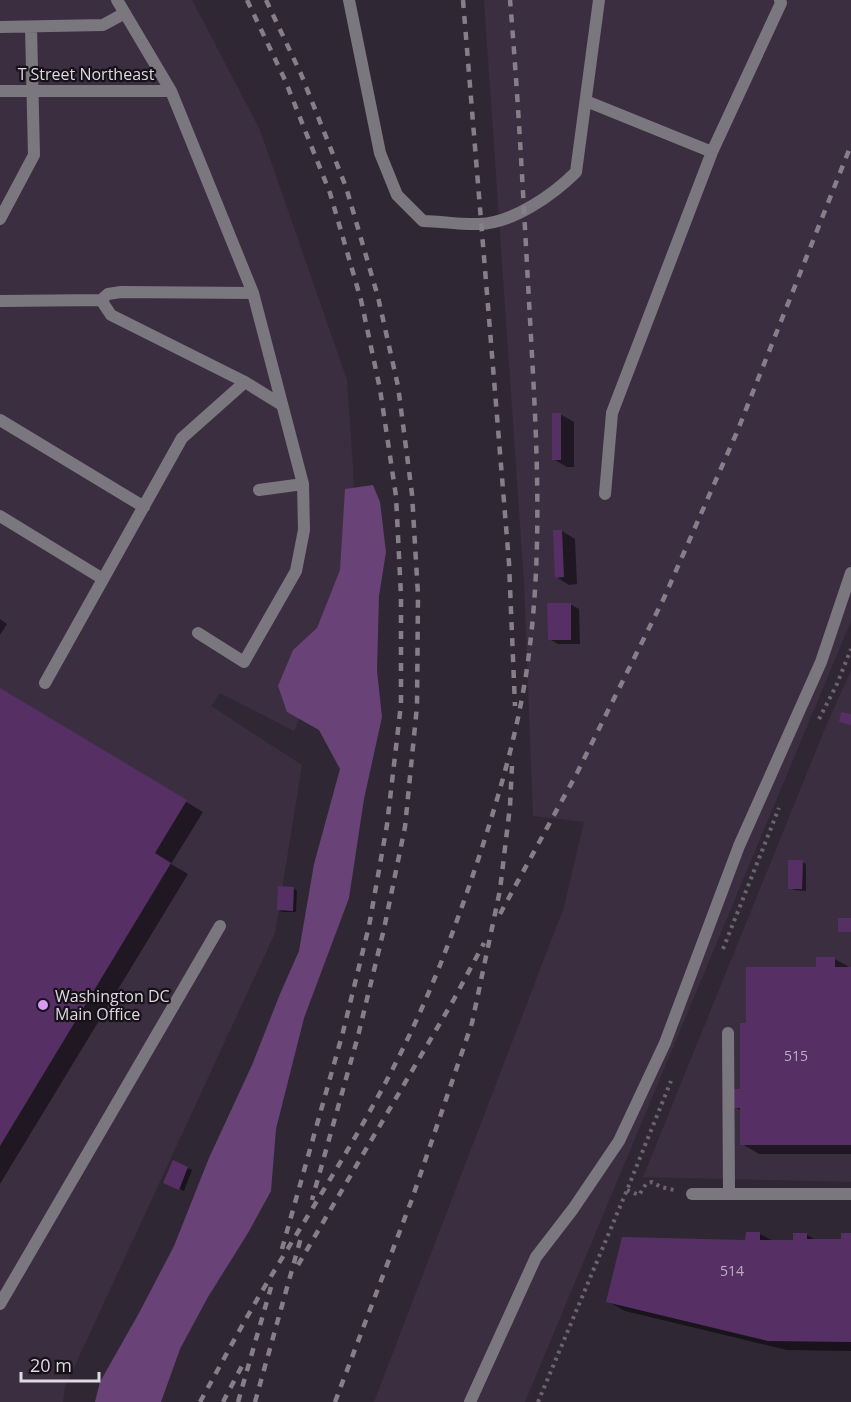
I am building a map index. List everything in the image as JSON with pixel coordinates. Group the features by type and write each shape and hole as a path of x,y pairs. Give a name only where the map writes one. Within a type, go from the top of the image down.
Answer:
{"street":[{"path":"117,0 171,91 253,293 303,484 304,530 296,571 244,662 198,633"},
{"path":"349,0 380,153 397,195 423,221 481,224 513,217 562,186 576,172 599,0"},
{"path":"605,494 612,413 712,152 781,3 780,0"},
{"path":"0,27 103,25 125,13"},
{"path":"0,219 33,155 32,27"},
{"name":"T Street Northeast","path":"0,91 171,91"},
{"path":"586,101 712,152"},
{"path":"0,301 101,300 108,294 121,292 253,293"},
{"path":"101,300 111,315 245,382 282,405"},
{"path":"45,683 182,438 245,382"},
{"path":"0,420 144,507"},
{"path":"259,490 303,484"},
{"path":"0,516 103,579"},
{"path":"470,1402 536,1257 579,1201 619,1141 665,1042 739,846 821,662 851,573"},
{"path":"0,1304 220,926"},
{"path":"728,1033 729,1194"},
{"path":"692,1194 851,1194"}],"path":[{"path":"627,1190 639,1195 646,1184 652,1182 661,1187"}],"shaded area":[{"path":"0,0 192,0 260,130 347,380 353,469 357,574 294,731 220,693 211,706 302,765 275,933 65,1387 63,1402 0,1402"},
{"path":"484,0 851,0 851,621 525,1402 374,1402 564,907 584,822 533,816 524,583"},
{"path":"373,485 380,502 386,552 379,596 377,671 382,717 364,799 349,898 304,1018 276,1129 271,1191 180,1349 161,1402 95,1402 100,1382 174,1246 209,1158 252,1065 299,951 314,864 340,769 319,730 287,712 278,686 293,650 317,628 340,570 345,489"},
{"path":"851,670 851,1182 643,1177 824,731"}],"building":[{"path":"552,413 561,413 561,460 552,460"},
{"path":"553,530 562,530 564,577 555,578"},
{"path":"547,603 571,603 571,640 548,640"},
{"name":"Washington DC Main Office","path":"0,688 187,800 155,853 171,863 0,1146"},
{"path":"841,712 851,714 851,725 839,722"},
{"path":"788,860 803,860 802,889 788,889"},
{"path":"278,886 294,887 293,911 277,910"},
{"path":"838,918 851,918 851,932 838,932"},
{"path":"816,957 835,957 835,967 851,967 851,1145 740,1145 740,1108 733,1108 733,1089 740,1089 740,1023 746,1023 746,967 816,967"},
{"path":"173,1160 188,1167 179,1190 163,1183"},
{"path":"746,1232 760,1232 760,1240 793,1240 793,1233 807,1233 807,1239 841,1239 841,1233 851,1233 851,1342 768,1341 606,1302 622,1237 745,1240"}],"railway":[{"path":"247,0 285,80 330,193 361,300 380,389 396,496 401,596 401,704 387,825 369,926 343,1032 282,1249"},
{"path":"266,0 301,74 346,187 378,297 398,386 412,494 418,595 417,706 405,827 384,929 358,1036 312,1200"},
{"path":"463,0 509,563 515,706"},
{"path":"200,1402 254,1305 366,1118 416,1021 473,875 496,803 522,698 534,604 537,482 523,199 510,0"},
{"path":"500,914 577,773 664,598 737,432 851,145"},
{"path":"335,1402 412,1199 472,1023 500,890 510,806 512,766"},
{"path":"298,1265 453,1001 484,943"},
{"path":"255,1402 302,1234"},
{"path":"238,1402 271,1287"},
{"path":"223,1402 244,1362"}],"place":[{"name":"Washington DC Main Office","path":"43,1005"}]}
